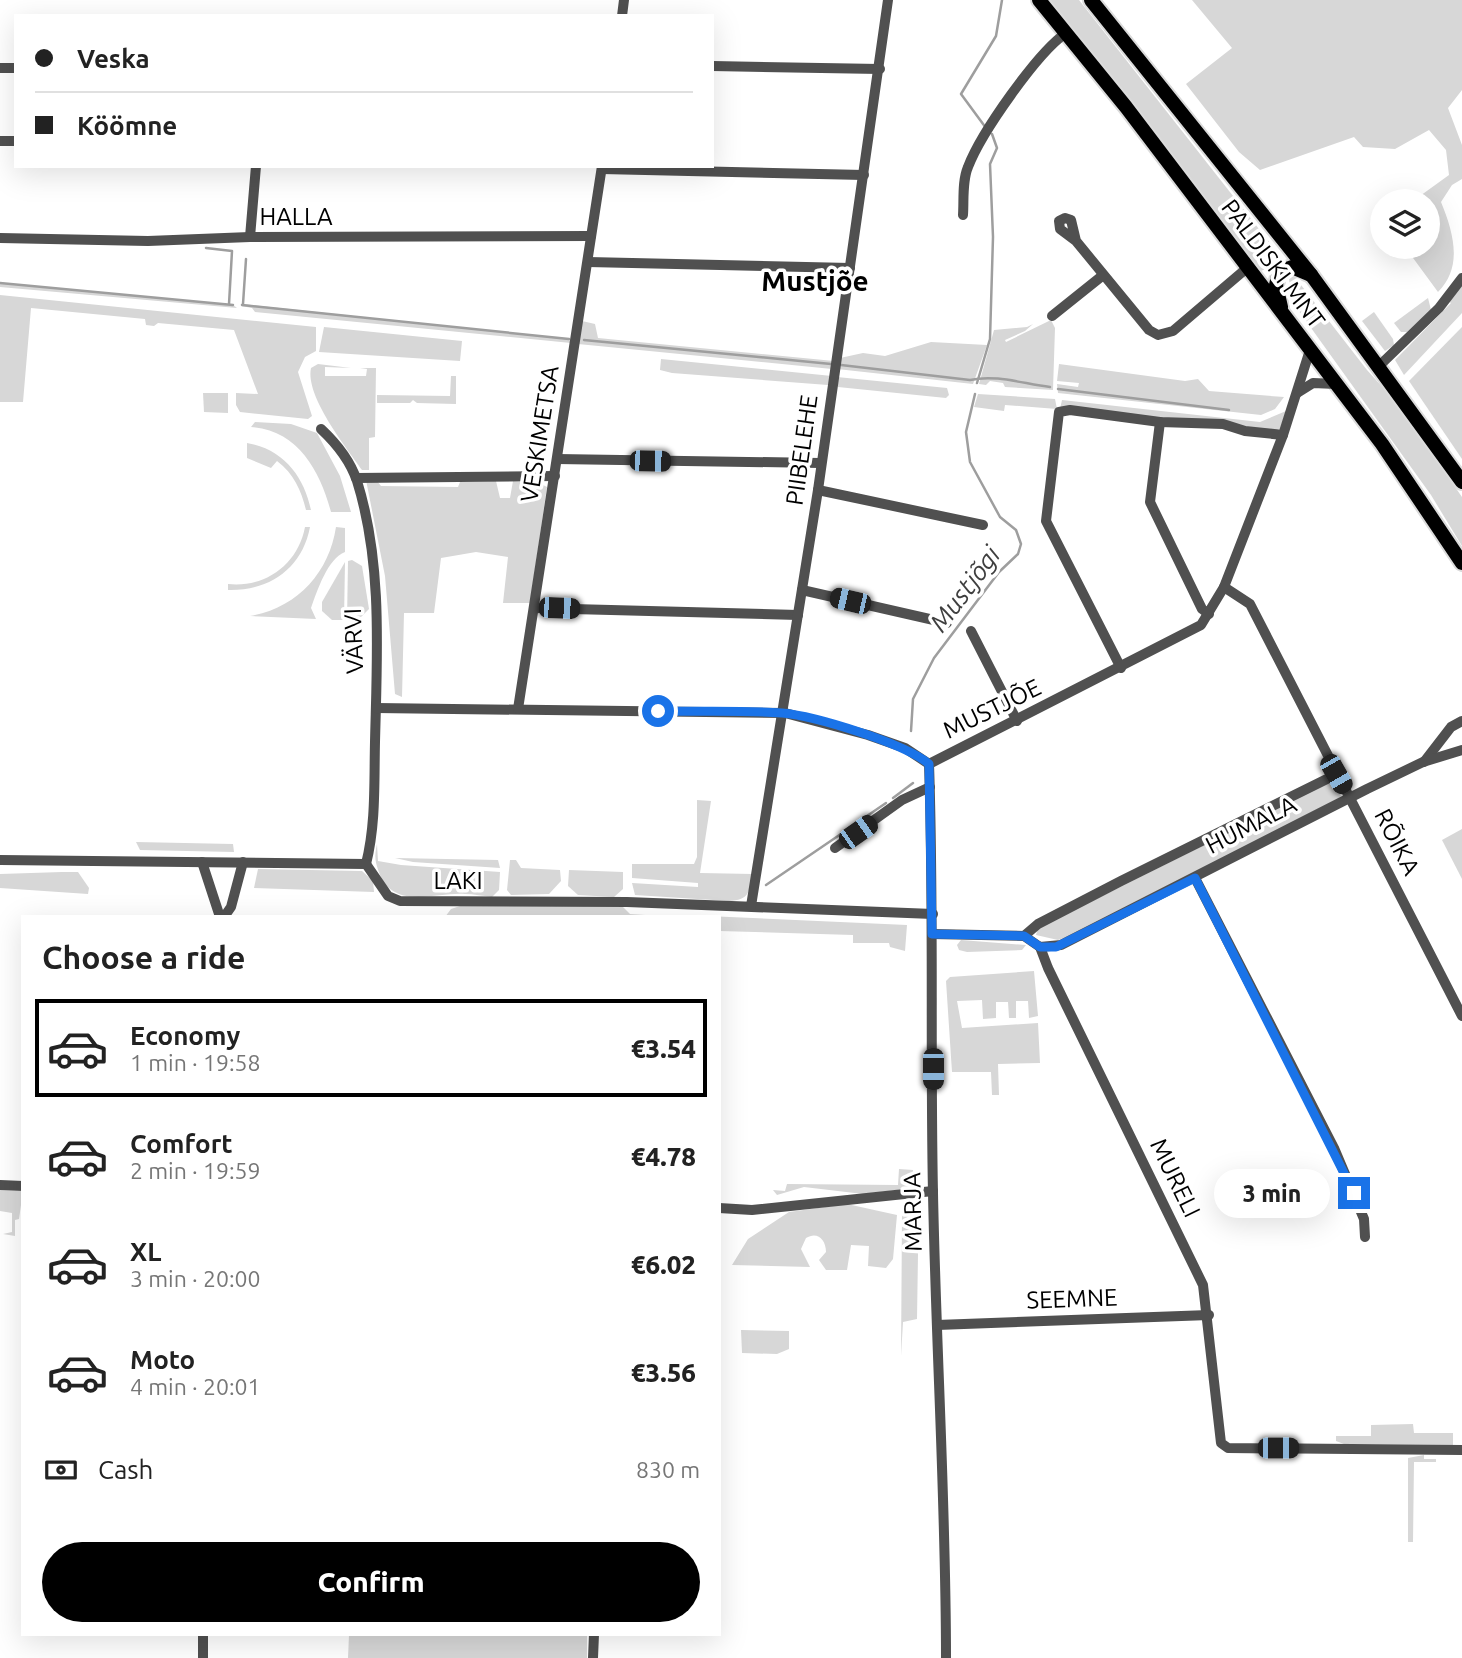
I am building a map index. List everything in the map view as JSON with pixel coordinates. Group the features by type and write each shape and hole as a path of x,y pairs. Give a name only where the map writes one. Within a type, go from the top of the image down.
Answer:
{"main road":[{"name":"PALDISKI MNT","path":"1039,0 1126,107 1336,384 1421,498 1462,563"},
{"name":"PALDISKI MNT","path":"1091,0 1312,276 1462,482"},
{"path":"1282,314 1276,285 1279,272 1292,267 1312,276"}],"street":[{"name":"PIIBELEHE","path":"751,906 785,713 888,0"},
{"path":"962,215 966,170 982,139 1047,48 1066,33"},
{"path":"714,66 880,69"},
{"path":"250,237 256,168"},
{"name":"VESKIMETSA","path":"518,709 602,168"},
{"path":"635,168 864,175"},
{"name":"HALLA","path":"0,238 148,241 250,237 591,236"},
{"path":"1076,241 1149,330 1158,335 1173,331 1247,268"},
{"path":"588,262 850,268"},
{"path":"1052,316 1102,276"},
{"path":"1379,366 1439,309 1462,278"},
{"name":"MUSTJÕE","path":"376,708 785,713 868,735 905,748 929,764 1201,625 1224,587 1283,435 1310,350"},
{"path":"1297,393 1312,383 1336,384"},
{"path":"1121,668 1046,521 1059,412 1070,410 1160,422 1223,424 1245,432 1283,435"},
{"path":"1160,422 1150,502 1196,597 1209,614"},
{"name":"VÄRVI","path":"321,429 339,447 356,478 373,559 376,708 373,839 366,864"},
{"path":"557,459 820,463"},
{"path":"356,478 555,476"},
{"path":"818,490 983,525"},
{"name":"RÕIKA","path":"1224,587 1250,604 1462,1016"},
{"path":"802,590 947,622"},
{"path":"534,608 798,615"},
{"path":"971,631 1017,721"},
{"path":"1423,762 1451,727 1462,721"},
{"name":"HUMALA","path":"1040,947 1056,947 1073,941 1423,762 1462,750"},
{"name":"MARJA","path":"929,764 933,914 933,1191 944,1493 946,1658"},
{"name":"HUMALA","path":"1024,936 1038,924 1336,774"},
{"path":"835,848 902,800 930,787"},
{"path":"0,860 366,864"},
{"path":"201,862 221,915"},
{"path":"224,915 231,907 243,862"},
{"name":"LAKI","path":"366,864 388,896 400,901 751,906 933,914"},
{"path":"1195,878 1334,1147 1364,1219 1364,1237"},
{"path":"932,934 1024,936 1040,947"},
{"name":"MURELI","path":"1040,947 1203,1285 1209,1315 1220,1443 1228,1448 1462,1450"},
{"path":"0,1185 21,1186"},
{"path":"721,1208 752,1210 933,1191"},
{"name":"SEEMNE","path":"937,1325 1209,1315"},
{"path":"203,1658 204,1636"},
{"path":"593,1658 594,1636"}],"shaded area":[{"path":"1050,0 1079,0 1270,243 1274,265 1261,271"},
{"path":"1192,0 1462,0 1462,90 1448,108 1462,145 1462,179 1452,185 1441,202 1450,227 1454,251 1451,273 1438,292 1414,259 1440,259 1440,189 1430,189 1449,175 1446,150 1429,130 1395,149 1363,147 1354,137 1260,170 1239,152 1186,84 1232,48"},
{"path":"1294,276 1367,370 1395,401 1462,497 1462,546 1431,495 1291,300 1289,278"},
{"path":"0,283 233,305 237,308 0,287"},
{"path":"1462,285 1462,313 1404,375 1395,360 1451,303 1448,301"},
{"path":"0,295 316,327 316,351 305,357 298,372 312,416 308,419 240,412 236,405 236,393 258,394 234,330 158,323 154,326 146,325 145,319 31,308 23,402 0,402"},
{"path":"1428,298 1431,310 1407,332 1401,332 1394,323"},
{"path":"243,304 569,339 571,343 255,312 252,308 241,306"},
{"path":"1374,312 1393,339 1394,345 1385,351 1362,321"},
{"path":"1051,320 1055,328 1053,390 1005,387 1003,383 990,381 986,385 979,384 994,330 1033,324 1025,331 1005,340 1006,342"},
{"path":"582,321 595,324 598,338 834,361 832,369 578,344"},
{"path":"324,327 462,341 460,361 319,352"},
{"path":"1462,327 1462,459 1409,381"},
{"path":"931,342 987,345 973,384 837,369 840,358 863,353 885,356"},
{"path":"661,359 832,376 828,385 672,373 660,370"},
{"path":"318,364 351,368 325,367 325,376 366,376 367,369 360,368 376,368 375,437 369,438 369,470 362,470 320,407 311,379 311,368"},
{"path":"1059,364 1185,381 1198,379 1209,391 1284,397 1275,409 1261,415 1058,393 1057,384 1078,387 1079,383 1057,381"},
{"path":"451,376 456,376 456,404 417,403 413,400 410,403 377,403 377,395 450,396"},
{"path":"837,377 947,388 949,395 946,398 838,387"},
{"path":"203,393 228,393 228,413 204,412"},
{"path":"978,394 1055,399 1057,409 1005,405 1004,411 974,407"},
{"path":"1062,400 1260,422 1286,411 1280,429 1274,431 1060,409"},
{"path":"255,422 291,424 317,433 340,476 351,512 331,512 320,482 304,455 282,436 251,427"},
{"path":"247,443 271,451 290,466 303,486 311,510 306,510 296,483 277,461 271,468 247,458"},
{"path":"366,480 377,481 381,486 458,487 460,482 496,481 500,498 510,498 513,481 539,483 547,487 530,603 503,603 508,557 476,552 441,558 434,613 404,613 402,697 395,694 385,576"},
{"path":"305,527 310,527 300,555 281,575 257,586 228,590 228,584 255,582 278,571 295,552"},
{"path":"336,527 345,528 345,552 333,561 320,584 311,608 316,619 250,616 282,605 308,586 326,559"},
{"path":"352,560 362,566 369,609 357,621 347,621 348,561"},
{"path":"345,562 344,620 332,620 322,611 322,602"},
{"path":"1332,781 1341,796 1339,798 1078,933 1058,940 1036,935 1038,928"},
{"path":"697,800 711,801 700,873 753,874 747,894 741,899 729,901 635,895 632,883 698,887 698,883 632,878 632,864 694,864 697,857"},
{"path":"1462,829 1462,879 1442,840"},
{"path":"136,842 233,844 234,852 140,850"},
{"path":"377,844 378,861 500,872 499,890 492,897 465,894 406,896 387,886 380,875 376,860"},
{"path":"395,858 498,860 500,868 413,862"},
{"path":"510,860 516,860 521,868 560,870 561,881 549,894 511,895 507,890"},
{"path":"258,869 362,871 373,881 374,892 254,888"},
{"path":"569,870 623,872 623,889 614,897 578,895 568,886"},
{"path":"78,872 89,888 88,894 0,888 0,874"},
{"path":"606,905 622,906 630,914 645,915 446,915 451,909 460,906"},
{"path":"721,917 907,925 905,951 890,947 889,943 853,943 853,935 721,931"},
{"path":"961,940 1026,945 1022,950 967,952 959,950 957,945"},
{"path":"1034,971 1038,1016 1029,1018 1028,1001 1016,1001 1016,1018 1009,1018 1008,1002 996,1002 996,1018 983,1019 982,1000 957,1001 962,1028 1038,1023 1040,1063 998,1064 999,1095 992,1095 991,1072 952,1072 946,981 950,977"},
{"path":"899,1169 913,1170 913,1188 863,1194 804,1187 777,1195 773,1190 785,1191 787,1184 898,1185"},
{"path":"0,1190 21,1191 19,1219 15,1220 15,1236 3,1234 12,1232 12,1213 0,1211"},
{"path":"847,1204 897,1215 893,1259 886,1268 868,1266 869,1246 851,1245 847,1270 826,1270 819,1260 826,1252 824,1243 814,1235 806,1238 801,1249 810,1267 732,1265 748,1239 789,1212"},
{"path":"902,1215 914,1218 918,1254 917,1319 903,1322 901,1356"},
{"path":"741,1330 789,1331 789,1349 777,1354 742,1353"},
{"path":"1413,1424 1414,1433 1453,1433 1453,1445 1344,1444 1336,1441 1336,1436 1371,1436 1371,1425"},
{"path":"1424,1455 1424,1459 1436,1459 1436,1462 1414,1462 1413,1542 1408,1542 1408,1458"},
{"path":"349,1636 587,1636 587,1658 348,1658"}],"waterway":[{"name":"Mustjõgi","path":"986,128 961,94 996,36 1002,0"},
{"name":"Mustjõgi","path":"977,383 990,339 993,237 990,164 997,148 992,134"},
{"path":"206,248 232,251 229,304"},
{"path":"243,304 246,259"},
{"path":"0,283 233,305"},
{"path":"242,305 569,339"},
{"path":"584,340 831,364"},
{"path":"841,365 970,380 1000,379 1050,387"},
{"path":"1058,389 1229,410"},
{"name":"Mustjõgi","path":"911,731 913,699 934,658 999,572 1018,554 1021,544 1016,530 1000,517 970,462 966,432 975,394"},
{"path":"893,798 913,783"},
{"path":"864,818 886,803"},
{"path":"766,885 860,821"}],"district":[{"name":"Mustjõe","path":"815,281"}],"route":[{"path":"658,711 785,713 868,735 905,748 929,764 934,901 932,934 1024,936 1040,947 1056,947 1073,941 1195,878 1334,1147 1354,1193"}]}
